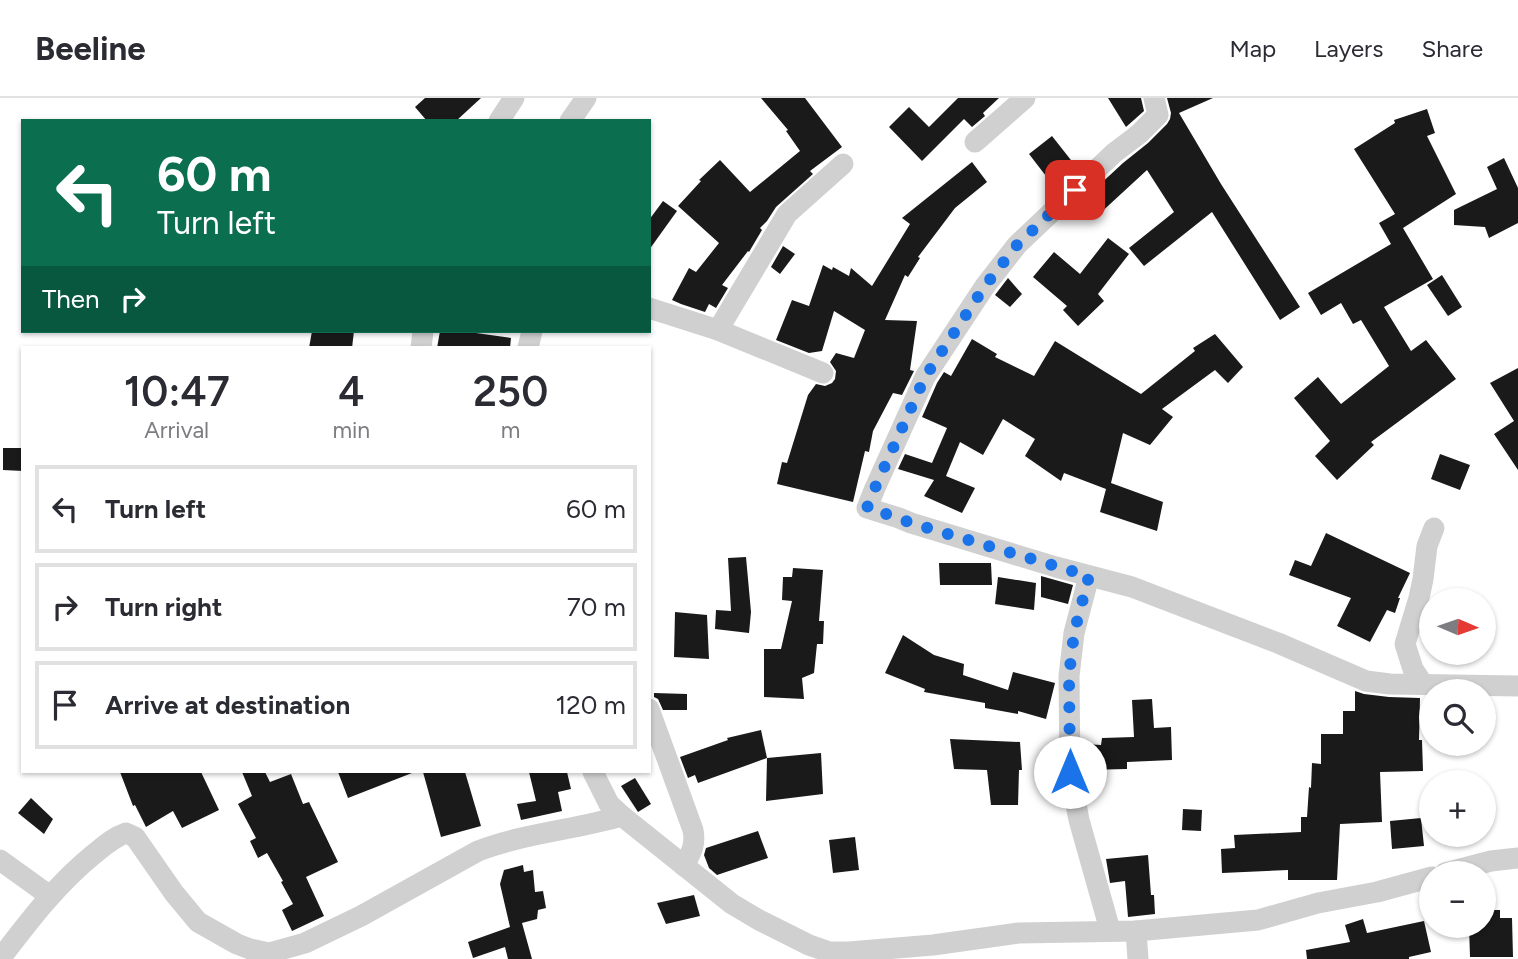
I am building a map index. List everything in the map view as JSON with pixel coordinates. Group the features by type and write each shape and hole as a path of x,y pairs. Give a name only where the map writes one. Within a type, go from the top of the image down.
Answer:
{"street":[{"path":"500,119 514,98"},
{"path":"571,119 586,98"},
{"path":"975,142 1025,98"},
{"path":"1154,98 1158,116 1114,153 1017,245 985,286 925,377 867,508 1132,587 1278,643 1366,681 1377,684 1419,684"},
{"path":"718,330 788,214 844,164"},
{"path":"651,309 718,330 823,373"},
{"path":"1420,679 1413,669 1405,644 1421,589 1427,546 1434,528"},
{"path":"1089,576 1074,633 1070,665 1070,772 1079,820 1110,930"},
{"path":"1496,686 1518,686"},
{"path":"651,715 695,839 684,866"},
{"path":"594,773 609,804 732,904 808,945 829,952 849,953 921,946 1019,933 1136,931 1258,920 1318,903 1419,881"},
{"path":"0,959 69,876 97,851 126,833 135,837 198,922 237,944 269,953 305,943 361,916 478,851 532,835 622,816"},
{"path":"1491,861 1518,858"},
{"path":"0,860 50,896"},
{"path":"1136,931 1138,959"}],"building":[{"path":"425,98 481,98 458,119 425,119 415,107"},
{"path":"761,98 805,98 842,147 810,171 813,174 776,207 760,228 762,230 749,252 722,285 728,288 716,308 709,304 705,312 672,300 689,268 696,272 719,243 678,206 720,160 750,192 800,151 786,131 788,130"},
{"path":"958,98 999,98 972,127 964,119 922,161 889,127 909,107 929,127"},
{"path":"1108,98 1141,98 1144,111 1126,127"},
{"path":"1167,98 1213,98 1179,113 1300,307 1280,320 1212,212 1144,266 1129,248 1174,212 1147,170 1096,217 1082,201 1167,124 1171,113"},
{"path":"1427,109 1435,133 1427,136 1456,194 1403,228 1433,279 1384,307 1411,351 1426,340 1456,379 1371,442 1374,445 1337,480 1315,456 1330,441 1294,398 1318,377 1341,404 1389,366 1361,320 1353,324 1341,303 1321,315 1308,293 1391,244 1379,223 1395,214 1354,149 1395,123 1394,120"},
{"path":"1052,136 1078,169 1056,189 1029,154"},
{"path":"1504,158 1518,188 1518,223 1489,238 1485,227 1454,225 1454,210 1497,189 1487,167"},
{"path":"972,162 987,182 955,208 918,257 920,258 908,277 905,275 885,320 917,321 910,370 914,371 902,395 893,393 873,431 869,452 865,451 853,502 777,484 782,462 787,463 808,395 816,384 825,386 835,379 836,371 830,362 836,353 854,358 865,330 834,311 822,351 809,353 776,340 792,300 809,306 823,265 849,276 851,268 872,286 910,224 902,218"},
{"path":"663,201 677,211 651,247 651,217"},
{"path":"1108,238 1129,254 1098,294 1104,301 1078,326 1063,310 1067,306 1033,277 1054,252 1080,274"},
{"path":"783,246 795,254 780,274 771,267"},
{"path":"1442,275 1462,307 1448,316 1427,285"},
{"path":"1008,278 1022,294 1010,307 995,295"},
{"path":"312,333 354,333 352,346 309,346"},
{"path":"440,333 476,333 511,338 510,346 437,346"},
{"path":"1215,334 1243,367 1228,383 1215,370 1162,409 1173,417 1150,445 1123,433 1111,483 1163,502 1157,531 1100,512 1106,489 1064,473 1061,481 1025,456 1035,439 1003,419 983,455 960,442 946,476 975,488 962,513 924,496 934,480 898,469 905,454 932,463 947,428 922,417 944,372 951,376 972,339 997,354 995,357 1034,376 1055,341 1141,394 1195,351 1193,348"},
{"path":"1518,368 1518,470 1494,434 1514,421 1490,383"},
{"path":"3,448 21,448 21,471 3,470"},
{"path":"1440,454 1470,465 1460,490 1431,479"},
{"path":"1326,533 1410,573 1398,598 1395,613 1387,610 1370,642 1337,626 1351,598 1289,575 1295,560 1311,566"},
{"path":"746,557 751,612 749,633 715,629 716,610 731,611 728,558"},
{"path":"939,563 991,563 992,585 940,585"},
{"path":"793,568 823,570 819,621 824,621 823,644 817,644 814,673 802,678 804,699 764,697 764,649 781,649 792,601 782,600 783,577 792,577"},
{"path":"1041,576 1073,585 1068,604 1041,597"},
{"path":"998,577 1036,583 1034,610 995,604"},
{"path":"675,612 707,615 709,659 674,657"},
{"path":"903,635 934,655 964,664 963,675 1008,690 1013,672 1055,683 1046,719 1018,711 1018,714 985,708 985,703 924,692 925,689 885,673"},
{"path":"1355,691 1389,697 1419,698 1419,756 1423,756 1423,770 1380,772 1382,822 1340,824 1337,880 1288,880 1288,870 1222,873 1221,849 1235,848 1234,835 1301,832 1301,817 1307,817 1312,763 1321,764 1321,734 1343,734 1343,711 1355,711"},
{"path":"654,693 687,694 687,710 663,710"},
{"path":"1152,699 1154,728 1171,727 1172,760 1127,762 1127,769 1084,770 1084,744 1101,745 1102,738 1134,737 1132,700"},
{"path":"761,730 767,758 698,783 695,775 688,778 680,757 728,740 727,738"},
{"path":"950,739 1020,742 1022,770 1019,770 1018,805 991,805 987,770 954,769"},
{"path":"821,753 823,794 766,801 767,758"},
{"path":"120,773 201,773 219,810 182,828 173,811 146,827 135,805 133,806"},
{"path":"242,773 266,773 270,782 291,774 303,804 309,802 338,862 306,877 324,916 292,931 282,910 293,904 267,853 258,858 250,841 256,838 238,804 252,796"},
{"path":"338,773 412,773 348,798"},
{"path":"423,773 465,773 481,826 441,837"},
{"path":"529,773 567,773 571,789 558,792 562,811 521,820 517,804 536,801"},
{"path":"635,778 651,804 638,812 621,786"},
{"path":"31,798 53,819 44,834 18,813"},
{"path":"1183,809 1202,810 1201,831 1182,830"},
{"path":"1419,818 1419,846 1392,849 1390,821"},
{"path":"758,831 768,858 717,875 709,868 704,855 706,848"},
{"path":"855,837 859,870 833,873 829,840"},
{"path":"1148,855 1155,914 1128,917 1125,881 1110,883 1106,859"},
{"path":"523,865 524,872 533,870 535,892 543,891 546,908 538,910 537,919 522,923 532,959 508,959 505,947 473,958 468,942 510,927 500,884 504,870"},
{"path":"694,895 700,916 666,924 657,903"},
{"path":"1496,910 1500,910 1500,918 1512,918 1513,957 1470,957 1469,938 1496,938"},
{"path":"1363,919 1367,933 1419,922 1419,938 1428,938 1431,952 1409,959 1307,959 1306,950 1350,942 1345,925"}],"route":[{"path":"1070,772 1069,676 1074,633 1089,576 867,508 925,377 985,286 1017,245 1075,190"}]}
